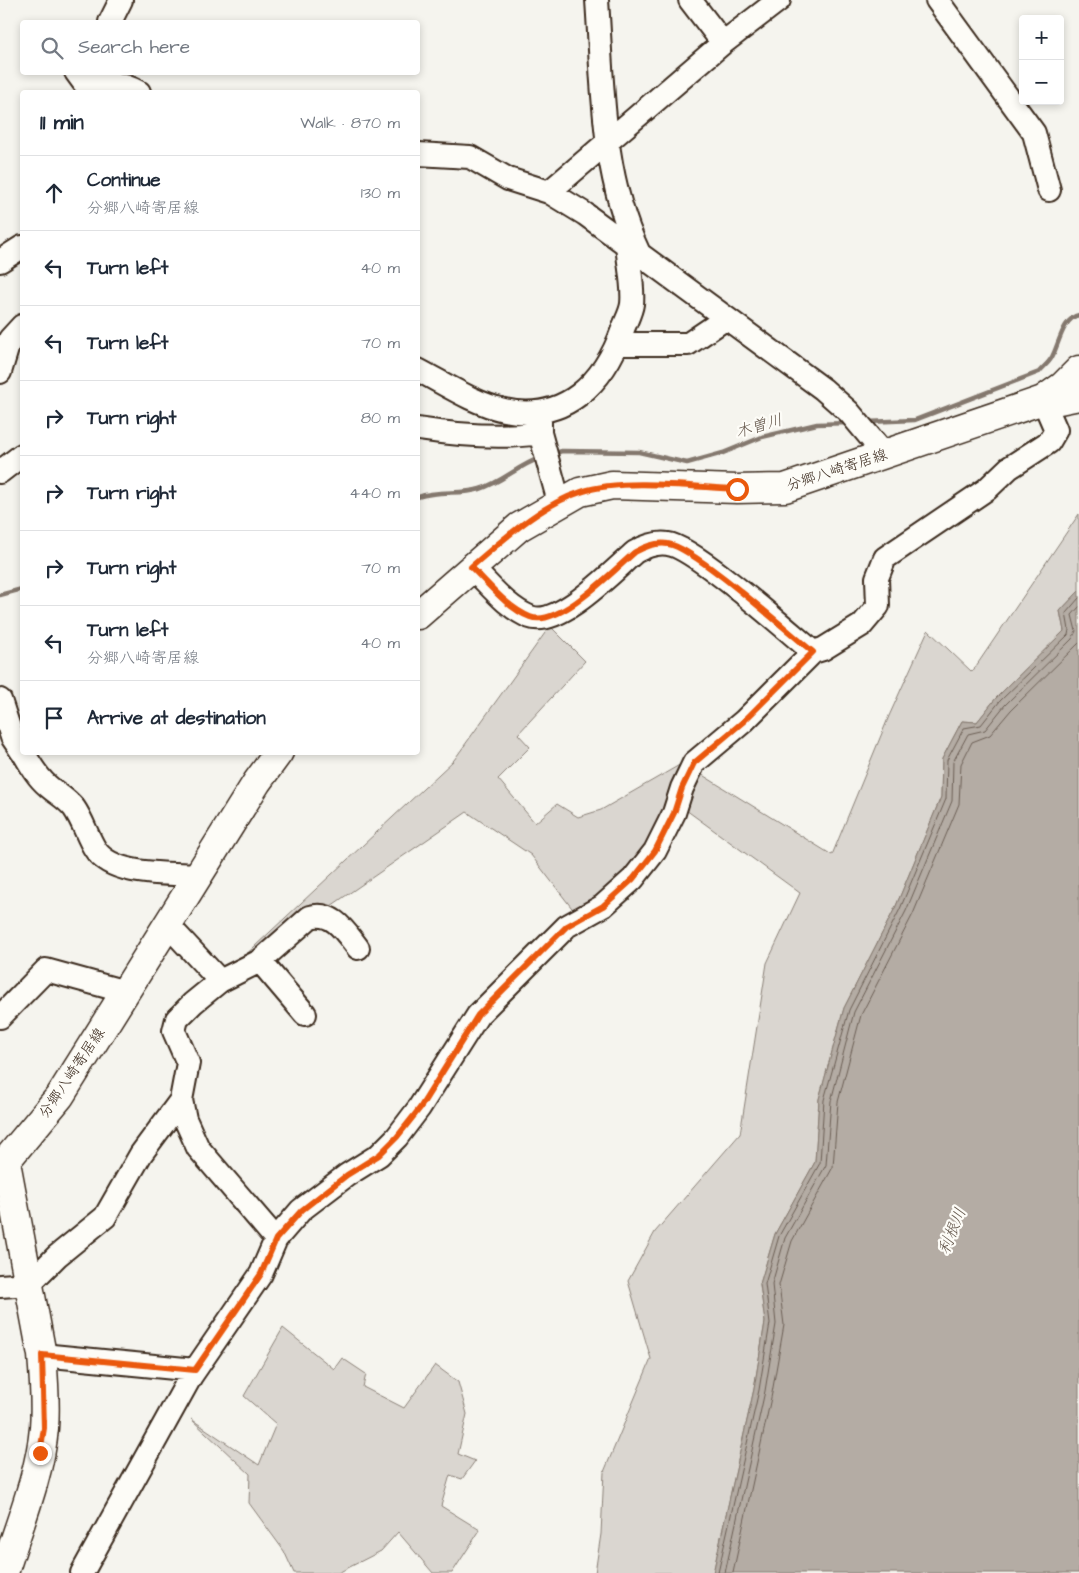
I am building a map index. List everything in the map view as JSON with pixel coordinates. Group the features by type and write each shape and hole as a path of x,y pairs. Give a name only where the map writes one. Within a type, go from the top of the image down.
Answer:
{"main road":[{"path":"1043,400 1063,386 1079,370"},
{"name":"分郷八崎寄居線","path":"420,612 519,527 559,502 580,492 612,485 737,489 785,488 878,446 1043,400 1054,401 1079,396"},
{"name":"分郷八崎寄居線","path":"4,1573 36,1471 44,1428 42,1355 29,1284 3,1165 60,1096 257,782 277,755"}],"street":[{"path":"111,20 121,0"},
{"path":"420,429 443,434 516,436 541,430 571,401 590,387 618,344 632,304 633,248 620,207 608,142 597,0"},
{"path":"690,0 723,42"},
{"path":"550,192 723,42 779,0"},
{"path":"937,0 1034,133 1049,190"},
{"path":"78,75 84,83 97,81 129,87 135,90"},
{"path":"420,154 470,157 508,179 550,192 657,265 725,318 823,389 849,412 878,446"},
{"path":"0,261 20,248"},
{"path":"618,344 688,344 725,318"},
{"path":"0,372 10,339 20,328"},
{"path":"420,371 477,401 504,410 541,430 559,502"},
{"path":"82,1573 195,1370 261,1274 276,1239 302,1210 347,1175 379,1155 397,1137 420,1108 478,1015 567,926 603,906 633,879 655,851 674,813 682,788 694,763 744,721 813,652 823,649 862,625 878,606 877,578 885,558 987,489 1009,468 1049,442 1056,430 1043,400"},
{"path":"471,567 515,609 532,618 546,618 566,610 640,549 645,546 669,544 700,560 813,652"},
{"path":"0,700 12,737 20,749"},
{"path":"24,755 48,787 63,796 74,809 95,849 112,865 141,871 199,875"},
{"path":"276,1239 198,1148 185,1119 181,1100 188,1063 174,1031 177,1018 220,981 260,961 310,917 317,914 336,922 358,948"},
{"path":"167,924 220,981"},
{"path":"260,961 305,1014"},
{"path":"0,1017 46,970 126,992"},
{"path":"0,1286 29,1284 57,1256 105,1217 141,1154 181,1100"},
{"path":"42,1355 195,1370"}],"shaded area":[{"path":"1079,514 1079,591 1060,611 1064,631 996,698 977,722 962,721 942,759 941,797 896,906 844,1008 819,1099 815,1162 775,1234 760,1284 765,1322 754,1389 713,1573 595,1573 601,1534 604,1472 651,1359 628,1281 655,1232 740,1134 767,963 800,893 686,810 646,848 610,896 578,916 531,855 467,812 244,966 239,961 454,760 550,626 585,661 518,734 530,747 498,779 535,823 557,804 578,817 601,810 683,763 832,855 889,716 928,630 972,672"},
{"path":"283,1328 334,1369 342,1358 366,1374 363,1387 404,1408 435,1365 458,1382 467,1414 458,1454 475,1461 462,1479 450,1475 441,1506 480,1530 452,1573 433,1573 398,1532 381,1551 338,1573 294,1573 284,1551 249,1503 250,1474 191,1419 259,1465 276,1424 244,1396"}],"water":[{"name":"利根川","path":"1079,591 1079,1573 713,1573 754,1389 765,1322 760,1284 775,1234 815,1162 819,1099 844,1008 896,906 941,797 942,759 962,721 977,722 996,698 1064,631 1060,611"}],"waterway":[{"name":"木曽川","path":"867,422 915,420 1039,372 1052,357 1065,326 1074,317 1079,315"},
{"name":"木曽川","path":"552,454 562,451 639,452 687,463 723,453 762,437 817,424 849,423"},
{"name":"木曽川","path":"420,496 480,489 495,483 540,458"},
{"name":"木曽川","path":"0,595 20,590"}],"route":[{"path":"40,1453 44,1428 42,1355 195,1370 261,1274 276,1239 302,1210 347,1175 379,1155 397,1137 420,1108 478,1015 567,926 603,906 633,879 655,851 674,813 682,788 694,763 744,721 813,652 700,560 669,544 645,546 635,552 566,610 546,618 532,618 515,609 471,567 519,527 559,502 580,492 612,485 737,489"}]}
